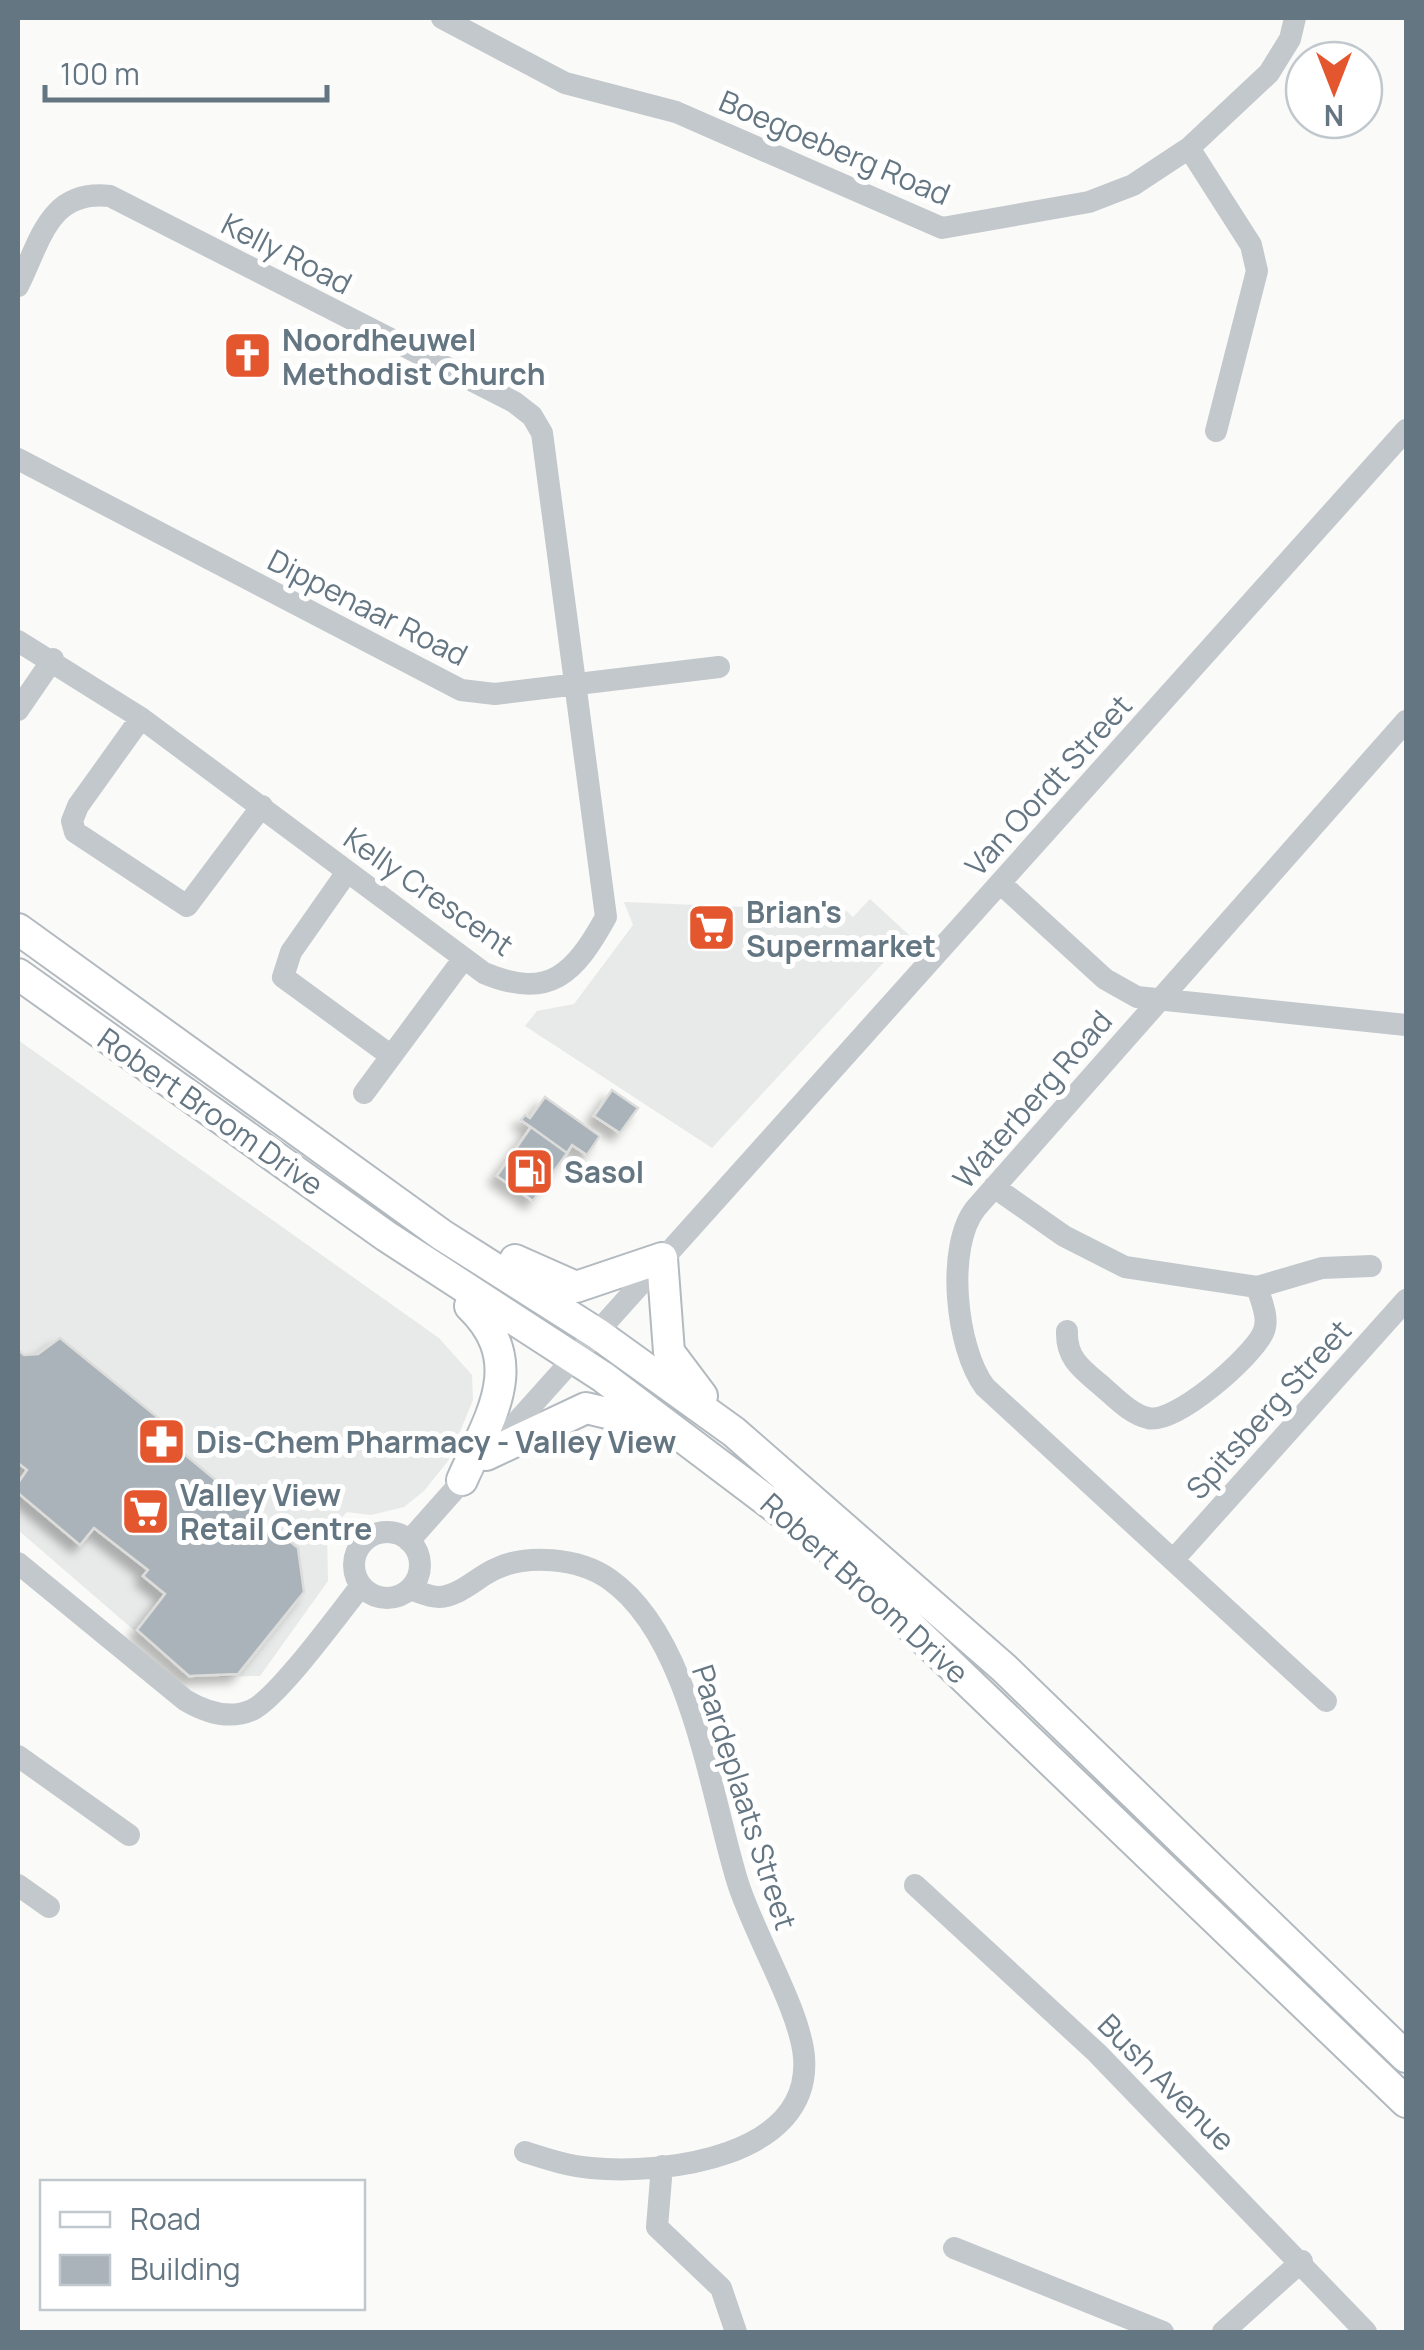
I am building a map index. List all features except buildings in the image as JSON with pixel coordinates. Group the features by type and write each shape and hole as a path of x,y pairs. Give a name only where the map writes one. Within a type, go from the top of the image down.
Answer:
{"street":[{"name":"Boegoeberg Road","path":"442,18 565,83 676,112 942,228 1102,198 1134,185 1189,148 1268,74 1290,39 1295,18"},
{"path":"1189,148 1251,245 1257,271 1216,431"},
{"name":"Kelly Road","path":"18,286 60,207 82,194 110,196 520,406 542,433 576,685"},
{"name":"Van Oordt Street","path":"409,1541 1406,430"},
{"name":"Dippenaar Road","path":"18,460 462,690 496,694 719,667"},
{"name":"Kelly Crescent","path":"18,641 141,718 464,958 503,981 523,985 548,982 584,957 606,917 576,685"},
{"path":"18,710 53,660"},
{"path":"141,718 78,806 72,821 75,832 188,906 262,806"},
{"name":"Waterberg Road","path":"1326,1701 1175,1558 1103,1500 978,1378 962,1323 959,1240 969,1217 1406,721"},
{"path":"347,872 292,952 283,977 390,1056"},
{"path":"1000,882 1105,979 1126,993 1157,1002 1406,1025"},
{"name":"Robert Broom Drive","path":"18,929 442,1236 598,1334 734,1432 1004,1668 1406,2057"},
{"path":"364,1093 464,958"},
{"name":"Robert Broom Drive","path":"18,974 386,1236 574,1360 739,1477 828,1547 1406,2102"},
{"path":"994,1188 1064,1236 1120,1265 1258,1287 1322,1268 1371,1266"},
{"path":"386,1236 473,1308 496,1336 502,1375 498,1392 462,1480"},
{"path":"442,1236 507,1256 576,1287 662,1258 669,1352 734,1432"},
{"path":"1067,1332 1069,1352 1076,1363 1130,1410 1148,1419 1164,1418 1190,1406 1259,1340 1266,1323 1258,1287"},
{"name":"Spitsberg Street","path":"1175,1558 1406,1300"},
{"path":"486,1455 528,1439 573,1411 590,1408 739,1477"},
{"path":"390,1532 409,1541 420,1559 417,1580 410,1589 380,1597 361,1586 354,1566 360,1545 390,1532"},
{"name":"Paardeplaats Street","path":"410,1589 433,1596 449,1595 495,1568 530,1561 589,1568 635,1604 684,1689 737,1883 802,2041 804,2074 794,2107 771,2133 729,2152 662,2166 592,2168 525,2152"},
{"path":"18,1563 185,1700 200,1709 231,1714 260,1705 361,1586"},
{"path":"18,1756 130,1834"},
{"path":"18,1885 49,1907"},
{"name":"Bush Avenue","path":"915,1886 1098,2053 1302,2261 1366,2332"},
{"path":"662,2166 656,2227 722,2288 736,2332"},
{"path":"954,2248 1163,2332"},
{"path":"1223,2332 1302,2261"}],"shaded area":[{"path":"870,899 909,935 712,1148 525,1026 537,1011 574,1004 633,925 624,902 823,910 839,904 853,917"},
{"name":"Valley View Retail Centre","path":"18,1040 439,1338 472,1375 473,1400 448,1461 424,1491 404,1507 371,1515 347,1512 327,1532 328,1581 260,1676 188,1677 18,1530"}],"place":[{"name":"Noordheuwel Methodist Church","path":"247,356"},
{"name":"Brian's Supermarket","path":"711,928"},
{"name":"Sasol","path":"529,1171"},
{"name":"Dis-Chem Pharmacy - Valley View","path":"161,1441"},
{"name":"Valley View Retail Centre","path":"145,1511"}]}
